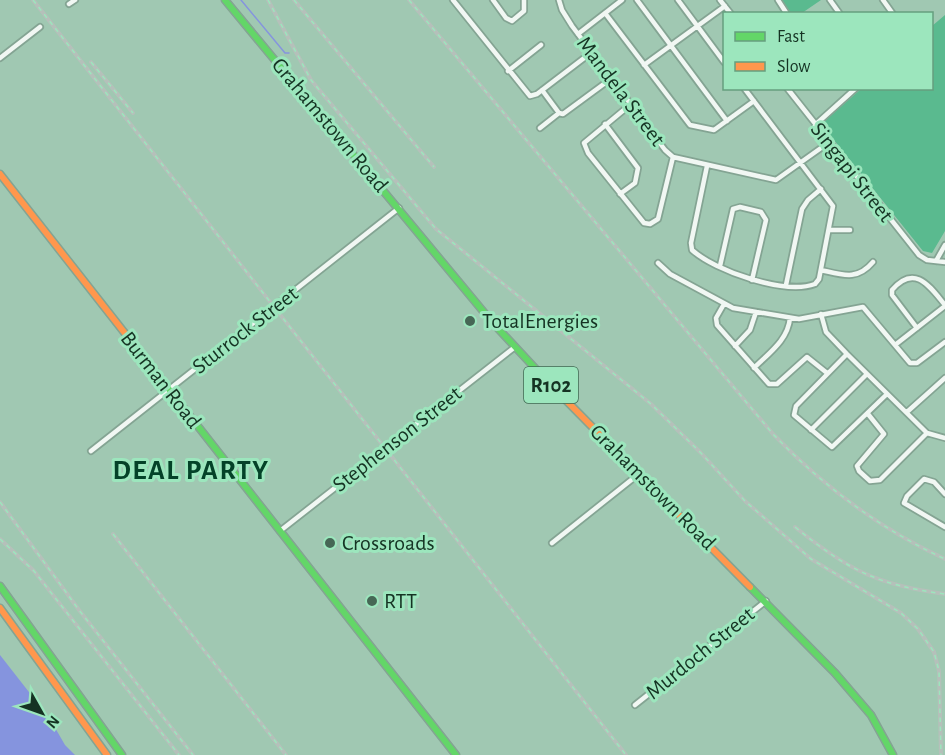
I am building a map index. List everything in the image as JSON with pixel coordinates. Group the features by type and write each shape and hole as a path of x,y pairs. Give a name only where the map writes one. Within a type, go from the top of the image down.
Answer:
{"main road":[{"name":"Grahamstown Road","path":"225,0 515,347 765,600 856,696 880,730 893,755"},
{"name":"Burman Road","path":"0,174 456,755"},
{"path":"0,586 122,755"},
{"path":"0,608 107,755"}],"street":[{"path":"69,4 75,0"},
{"path":"453,0 527,94 534,95 542,90 592,52"},
{"path":"493,0 510,21 524,10 524,0"},
{"name":"Mandela Street","path":"559,0 562,10 578,34 665,150 673,157 772,180 784,176 828,142"},
{"path":"578,34 622,0"},
{"path":"637,0 728,121"},
{"path":"678,0 723,61"},
{"path":"720,0 730,12"},
{"path":"644,65 725,6"},
{"path":"605,13 690,125 714,130 754,101"},
{"path":"0,58 40,27"},
{"path":"508,70 541,45"},
{"path":"540,128 612,78"},
{"path":"542,90 559,113"},
{"path":"707,166 691,245 694,253 753,280 786,285 812,285 819,279 833,206 746,90"},
{"name":"Singapi Street","path":"789,90 919,255 936,261"},
{"path":"844,90 848,95"},
{"path":"815,125 854,90"},
{"path":"631,104 586,138 584,146 637,217 644,223 653,223 660,212 673,157"},
{"path":"605,124 638,168 635,183 620,194"},
{"path":"786,285 802,209 807,200 821,189"},
{"path":"720,266 733,209 740,207 761,212 766,220 753,280"},
{"name":"Sturrock Street","path":"91,451 399,208"},
{"path":"829,230 850,230"},
{"path":"945,245 936,261 945,262"},
{"path":"821,270 854,277 865,271 873,262"},
{"path":"658,263 670,274 724,304 756,312 790,318 863,307 908,362 914,364 945,342"},
{"path":"895,345 917,328 945,306 930,285 920,279 909,279 896,285 892,290 892,295 917,328"},
{"path":"724,304 716,321 764,381 771,385 782,380 807,357 827,373"},
{"path":"735,346 750,330 756,312"},
{"path":"821,314 826,332 847,354 927,433 945,438"},
{"path":"754,368 784,338 789,328 790,318"},
{"name":"Stephenson Street","path":"280,531 515,347"},
{"path":"847,354 794,409 795,415 832,447 887,394"},
{"path":"811,430 867,374"},
{"path":"907,412 945,378"},
{"path":"868,414 881,426 884,434 858,463 859,471 870,481 880,480 927,433"},
{"path":"552,543 640,473"},
{"path":"945,494 930,479 924,479 904,499 909,508 942,526 945,518"},
{"name":"Murdoch Street","path":"635,705 765,600"}],"green space":[{"path":"781,0 821,0 803,12 790,12"},
{"path":"945,15 945,231 932,253 923,251 821,124 860,90 933,90 933,25"}],"water":[{"path":"0,655 50,719 65,745 75,755 0,755"}],"waterway":[{"path":"241,0 285,53 289,53"}],"railway":[{"path":"33,0 626,755"},
{"path":"268,0 311,80 436,229 651,404 701,453 745,501 811,559 901,613 918,629 934,652 939,671 941,755"},
{"path":"294,0 434,167"},
{"path":"409,0 773,434 811,471 875,520 945,559"},
{"path":"91,62 133,113"},
{"path":"0,502 79,610 193,755"},
{"path":"795,527 831,554 864,573 900,586 945,594"},
{"path":"113,534 286,755"},
{"path":"0,539 34,571 179,755"}],"traffic: fast":[{"path":"225,0 492,322 546,380"},
{"path":"131,341 456,755"},
{"path":"0,586 122,755"},
{"path":"750,587 835,673 871,715 893,755"}],"traffic: slow":[{"path":"0,174 131,341"},
{"path":"546,380 750,587"},
{"path":"0,608 107,755"}],"place":[{"name":"TotalEnergies","path":"470,321"},
{"name":"Crossroads","path":"330,543"},
{"name":"RTT","path":"372,601"}],"district":[{"name":"DEAL PARTY","path":"191,471"}]}
